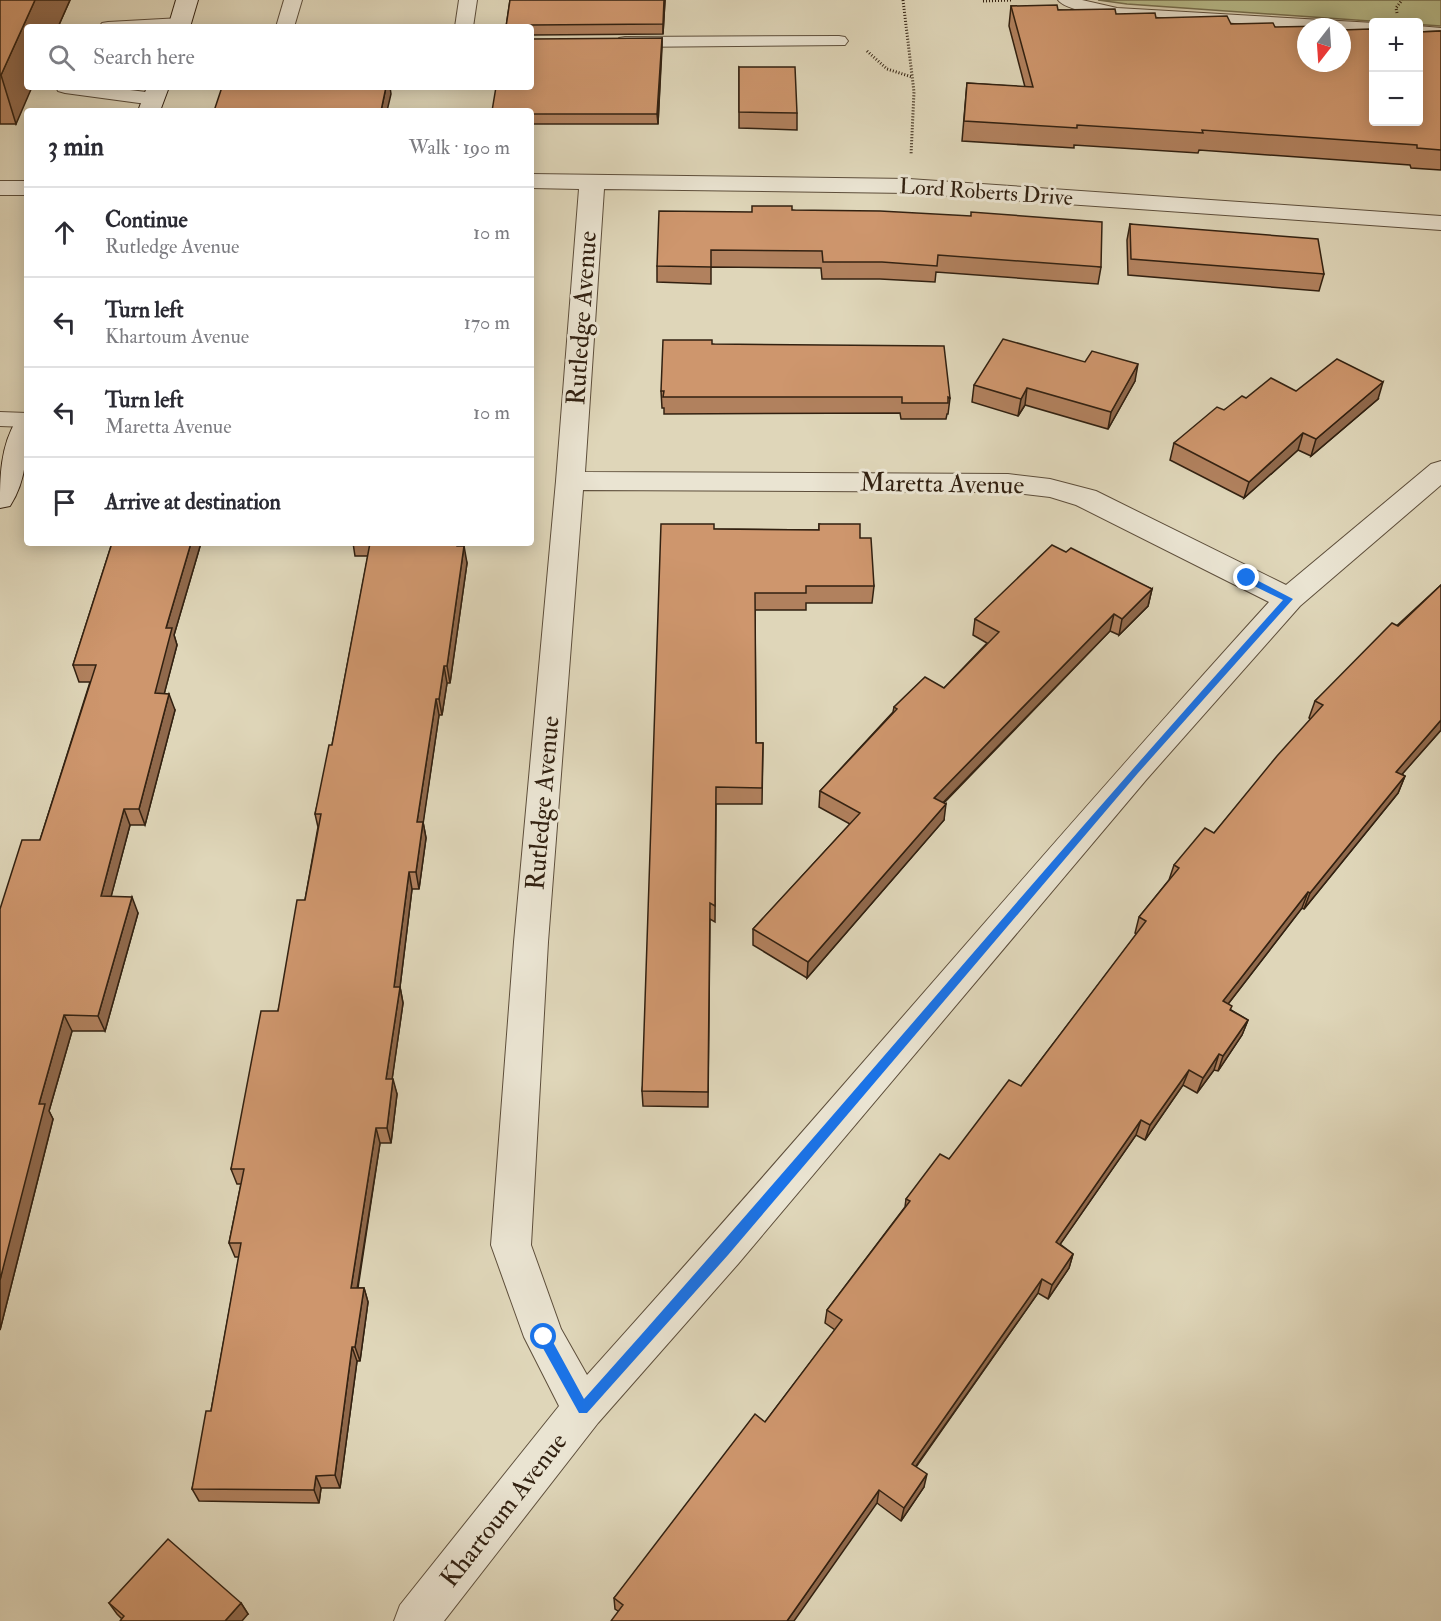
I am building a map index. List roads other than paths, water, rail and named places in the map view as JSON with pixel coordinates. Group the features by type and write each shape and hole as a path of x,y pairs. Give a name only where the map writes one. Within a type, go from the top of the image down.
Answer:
{"street":[{"path":"180,24 187,0"},
{"name":"Lord Roberts Drive","path":"534,181 909,186 1441,223"},
{"name":"Rutledge Avenue","path":"583,1409 544,1337 511,1245 531,942 570,481 592,182"},
{"path":"0,188 24,188"},
{"path":"0,499 24,433"},
{"name":"Khartoum Avenue","path":"416,1621 583,1409 731,1242 1135,771 1288,599 1441,470"},
{"name":"Maretta Avenue","path":"570,481 1008,483 1050,488 1086,498 1121,513 1288,599"}],"lane":[{"path":"286,24 293,0"},
{"path":"464,24 468,0"},
{"path":"1066,0 1091,9 1130,14 1369,28"},
{"path":"1423,31 1441,33"},
{"path":"602,42 839,41"},
{"path":"87,90 153,99"},
{"path":"0,419 24,420"}]}
